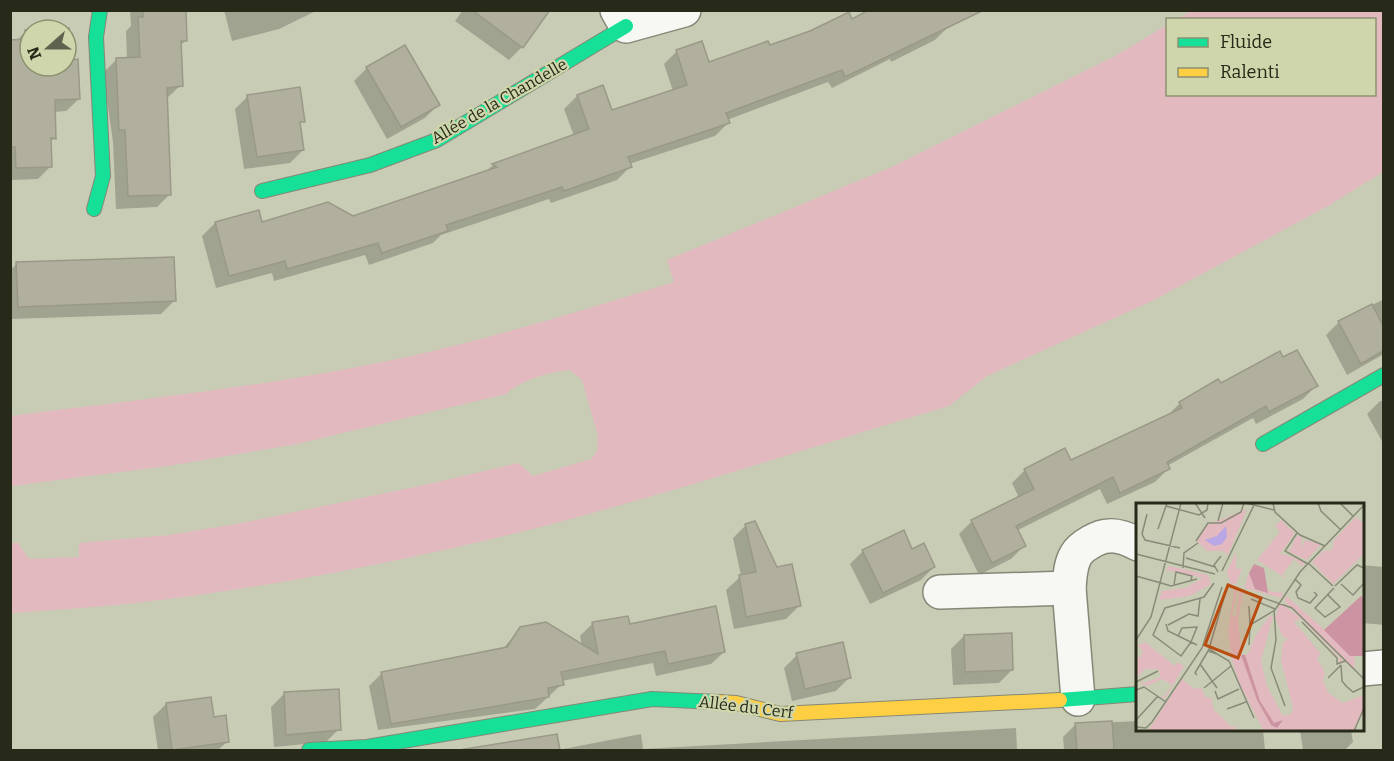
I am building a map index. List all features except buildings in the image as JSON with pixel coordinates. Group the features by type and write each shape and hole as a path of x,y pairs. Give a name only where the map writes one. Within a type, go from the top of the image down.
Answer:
{"street":[{"path":"94,209 104,176 96,37 100,10"},
{"name":"Allée de la Chandelle","path":"262,191 370,165 437,140 621,18 684,10"},
{"path":"1263,444 1383,375"},
{"path":"1078,699 1069,588 1070,571 1077,553 1090,543 1109,536 1128,539 1136,543"},
{"path":"940,592 1069,588"},
{"path":"1364,669 1383,667"},
{"name":"Allée du Cerf","path":"309,750 367,747 652,699 736,703 780,714 1136,694"}],"shaded area":[{"path":"1192,11 1383,11 1383,172 1328,206 1152,301 987,376 949,406 598,512 435,552 215,593 126,604 11,613 11,543 18,543 29,559 79,557 79,543 169,535 242,523 518,463 533,476 591,459 597,451 598,436 582,380 570,370 536,378 519,385 506,394 297,444 168,466 11,486 11,416 312,375 411,356 510,331 674,282 667,260 894,166 1115,56 1166,26 1166,96 1376,96 1376,18 1179,18"}],"traffic: fast":[{"path":"94,209 103,176 96,37 100,10"},
{"path":"262,191 370,165 437,140 626,26"},
{"path":"1263,444 1384,375"},
{"path":"1060,700 1136,694"},
{"path":"309,750 367,747 652,699 718,702"}],"traffic: slow":[{"path":"718,702 736,703 780,714 1060,700"}]}
